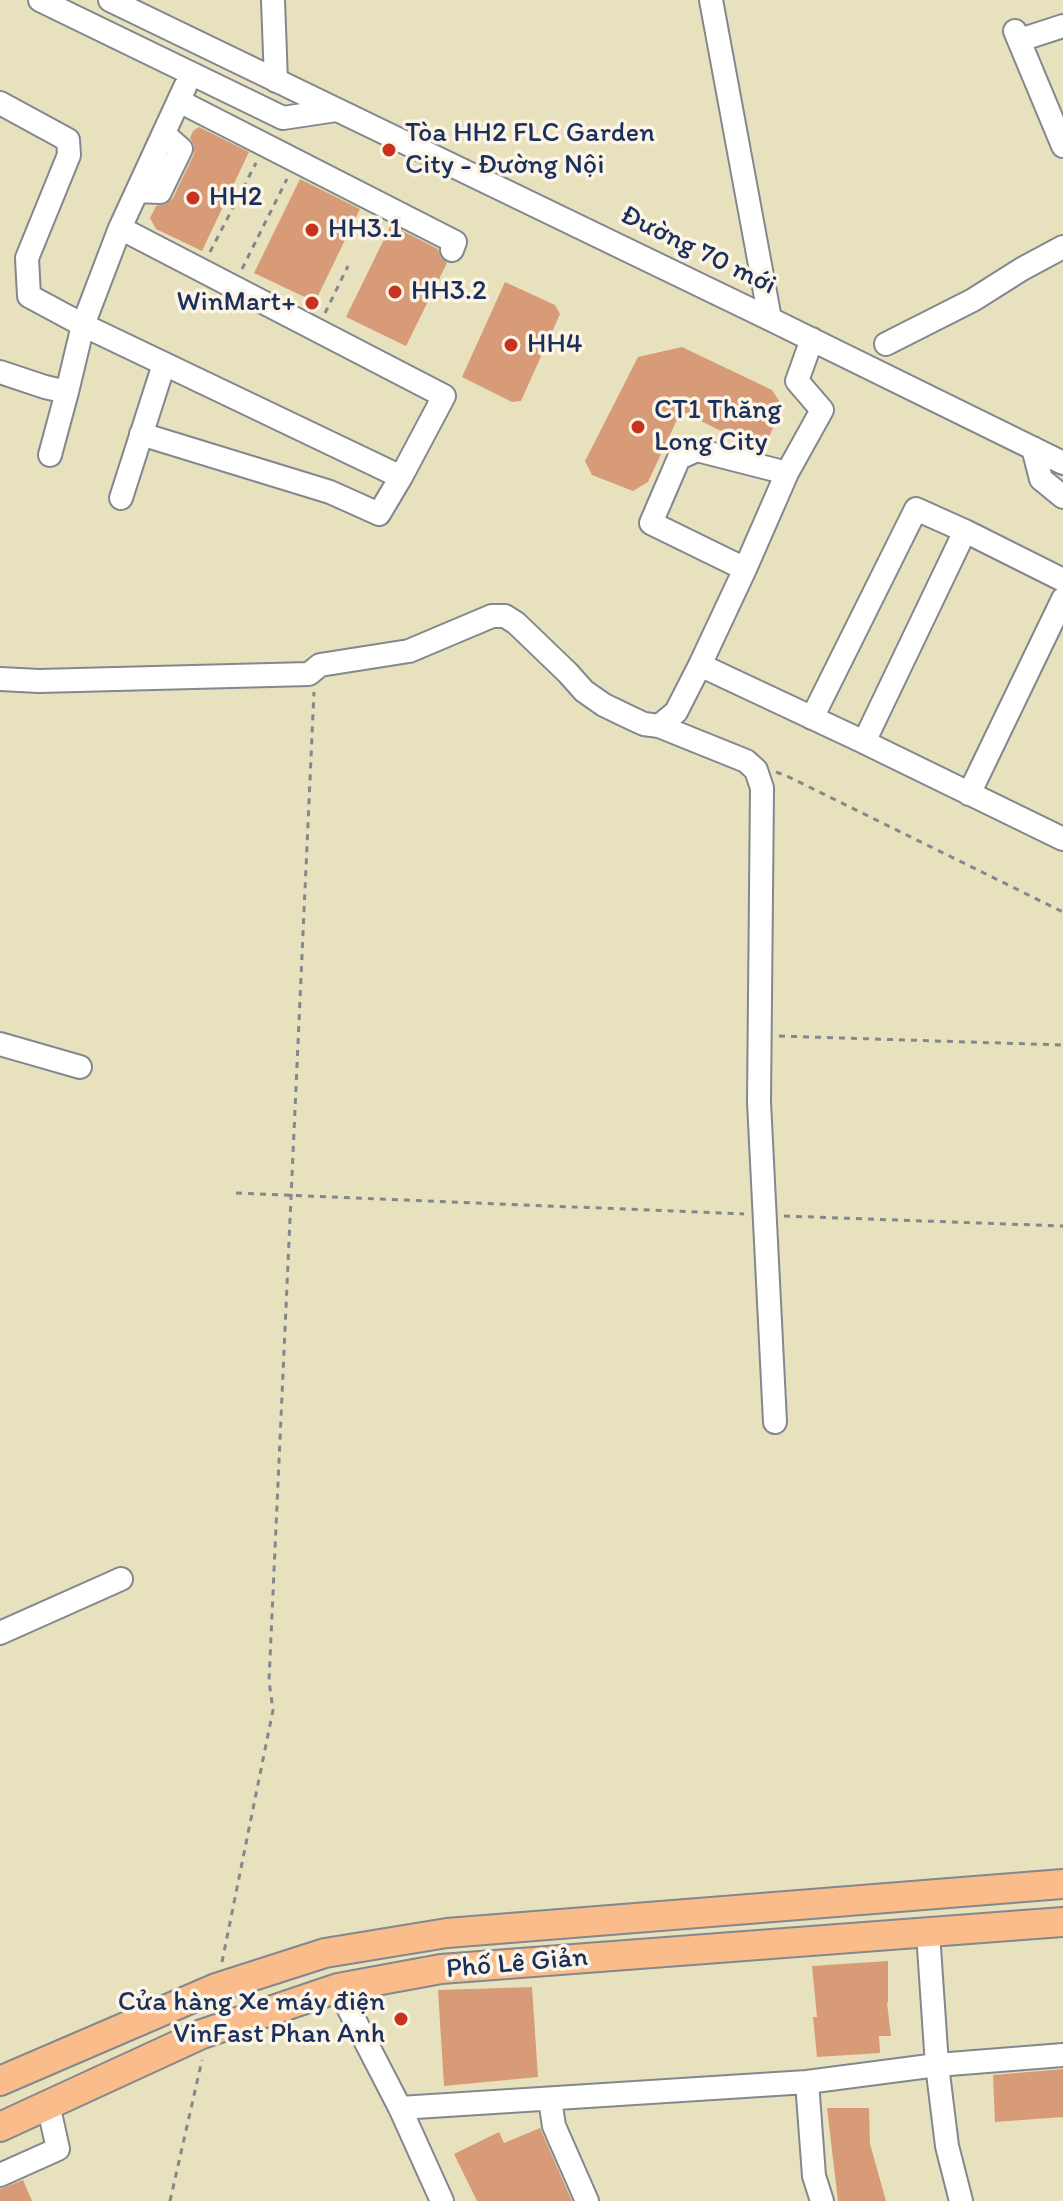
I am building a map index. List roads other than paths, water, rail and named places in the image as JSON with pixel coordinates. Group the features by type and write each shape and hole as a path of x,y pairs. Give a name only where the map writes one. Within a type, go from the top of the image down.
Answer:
{"main road":[{"name":"Phố Lê Giản","path":"0,2081 216,1988 325,1953 447,1933 1063,1884"},
{"path":"926,1895 928,1933"},
{"name":"Phố Lê Giản","path":"0,2127 208,2033 338,1988 441,1969 1063,1922"}],"street":[{"path":"40,0 283,118 336,110"},
{"name":"Đường 70 mới","path":"110,0 812,339 1033,448 1063,466"},
{"path":"273,0 276,81"},
{"path":"711,0 770,319"},
{"path":"1063,26 1018,36 1063,146"},
{"path":"50,455 83,325 120,228 191,73"},
{"path":"179,101 302,169 455,242 452,250"},
{"path":"0,103 68,140 69,155 27,258 29,296 83,325 401,477"},
{"path":"120,228 444,396 379,514 330,492 141,434"},
{"path":"886,344 945,316 1063,247"},
{"path":"659,726 676,712 787,473 822,410 797,381 812,339"},
{"path":"121,498 164,364"},
{"path":"0,372 67,392"},
{"path":"1033,448 1041,479 1062,495"},
{"path":"745,569 651,523 679,458 697,450 787,473"},
{"path":"1041,479 1063,466"},
{"path":"812,718 916,509 1063,580"},
{"path":"864,742 965,531"},
{"path":"969,794 1063,599"},
{"path":"0,679 39,681 309,674 320,665 409,651 492,616 505,616 527,633 584,691 604,705 644,724 659,726 746,761 756,770 762,788 759,1102 775,1422"},
{"path":"700,665 1063,839"},
{"path":"0,1044 80,1067"},
{"path":"0,1633 121,1579"},
{"path":"928,1933 937,2065 947,2146 961,2201"},
{"path":"338,1988 400,2108 442,2201"},
{"path":"400,2108 807,2082 937,2065 1063,2055"},
{"path":"807,2082 814,2176 822,2201"},
{"path":"550,2100 554,2126 587,2201"},
{"path":"0,2175 58,2149 48,2104"}],"place":[{"name":"Tòa HH2 FLC Garden City - Đường Nội","path":"389,150"},
{"name":"HH2","path":"193,198"},
{"name":"HH3.1","path":"312,230"},
{"name":"HH3.2","path":"395,292"},
{"name":"WinMart+","path":"312,303"},
{"name":"HH4","path":"511,345"},
{"name":"CT1 Thăng Long City","path":"638,427"},
{"name":"Cửa hàng Xe máy điện VinFast Phan Anh","path":"401,2019"}]}
